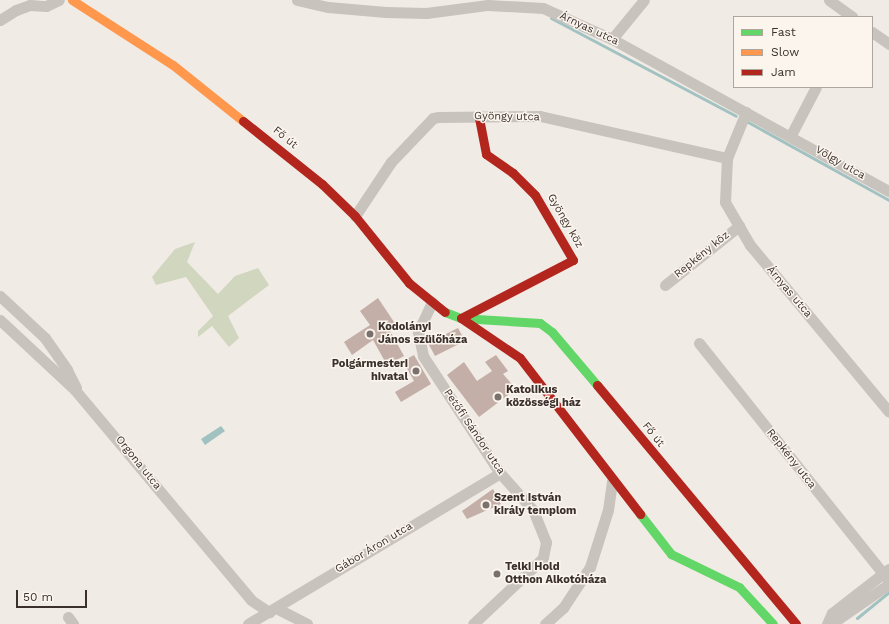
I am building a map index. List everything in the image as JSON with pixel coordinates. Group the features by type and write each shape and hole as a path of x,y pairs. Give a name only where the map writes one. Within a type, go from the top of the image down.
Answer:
{"main road":[{"name":"Fő út","path":"72,0 205,89 322,184 355,216 409,283 444,312 462,318 520,358 612,481 671,554 739,588 773,624"},
{"name":"Gyöngy köz","path":"462,318 574,260 535,195 513,173 486,154 479,116"},
{"name":"Fő út","path":"462,318 527,320 540,324 552,332 796,624"}],"street":[{"path":"0,20 5,13 30,5 46,6 59,0"},
{"name":"Árnyas utca","path":"298,0 328,7 386,12 426,13 465,4 543,8 612,39 791,135"},
{"path":"612,39 644,0"},
{"path":"829,0 851,16"},
{"path":"873,33 889,44"},
{"path":"791,135 815,88"},
{"name":"Árnyas utca","path":"746,112 727,158 725,202 750,245 889,412"},
{"name":"Gyöngy utca","path":"355,216 386,168 433,118 540,116 727,158"},
{"name":"Völgy utca","path":"791,135 889,191"},
{"name":"Repkény köz","path":"665,285 739,226"},
{"path":"0,296 45,338 76,385 75,390"},
{"name":"Petőfi Sándor utca","path":"432,302 418,332 418,346 500,473 533,510 546,542 543,558 473,624"},
{"name":"Orgona utca","path":"0,320 75,390 251,600 273,610"},
{"name":"Repkény utca","path":"699,343 887,577"},
{"name":"Gábor Áron utca","path":"248,624 500,473"},
{"path":"545,624 563,608 590,567 608,510 612,481"},
{"path":"827,624 832,614 887,577"},
{"path":"831,624 887,577"},
{"path":"273,610 306,624"}],"green space":[{"path":"195,242 187,262 218,294 235,276 258,268 269,285 228,316 239,338 229,347 212,326 198,337 198,331 213,316 186,277 156,285 152,277 175,249"}],"water":[{"path":"221,426 225,431 205,445 201,439"}],"building":[{"name":"Kodolányi János szülőháza","path":"378,298 396,325 389,329 404,356 387,365 373,340 352,355 344,342 370,325 360,311"},
{"path":"458,328 465,341 435,356 428,343"},
{"name":"Polgármesteri hivatal","path":"414,355 431,384 401,402 395,392 414,381 403,361"},
{"path":"496,355 508,371 503,374 516,389 479,417 447,375 464,362 477,381 492,371 485,362"},
{"name":"Szent István király templom","path":"493,489 501,504 467,519 462,511"}],"waterway":[{"path":"551,18 736,116"},
{"path":"748,122 889,200"},
{"path":"857,618 889,592"}],"traffic: fast":[{"path":"445,312 461,318 540,323 552,332 597,385"},
{"path":"640,514 671,554 739,587 773,624"}],"traffic: slow":[{"path":"72,0 173,65 243,121"}],"traffic: jam":[{"path":"461,318 573,260 535,195 513,173 486,154 479,117"},
{"path":"243,121 322,184 355,216 409,283 445,312"},
{"path":"461,318 520,358 640,514"},
{"path":"597,385 796,624"}],"place":[{"name":"Kodolányi János szülőháza","path":"370,334"},
{"name":"Polgármesteri hivatal","path":"416,371"},
{"name":"Katolikus közösségi ház","path":"498,397"},
{"name":"Szent István király templom","path":"486,505"},
{"name":"Telki Hold Otthon Alkotóháza","path":"497,574"}]}
